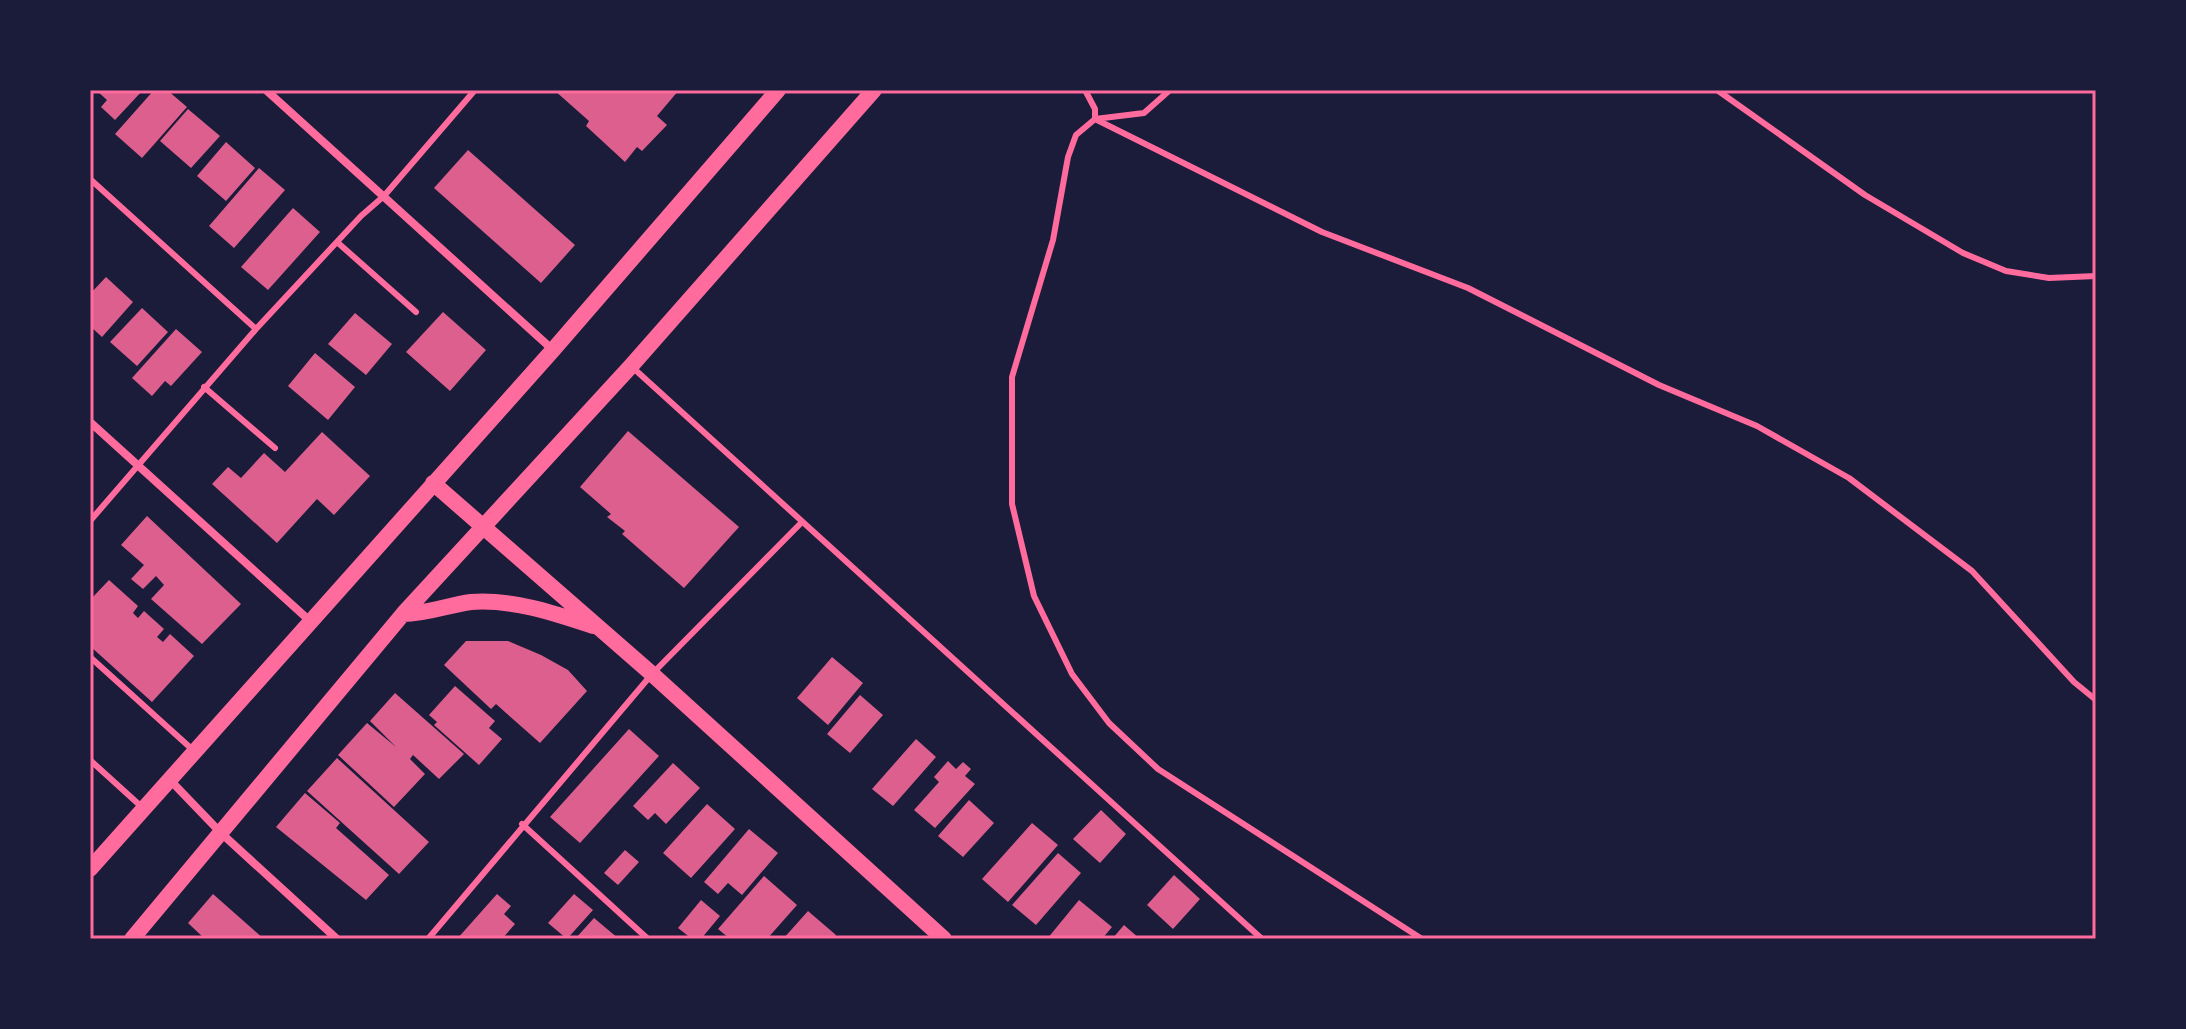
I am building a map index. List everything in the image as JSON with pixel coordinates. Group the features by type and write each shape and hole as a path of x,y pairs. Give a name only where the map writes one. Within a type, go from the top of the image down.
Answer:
{"main road":[{"path":"90,869 553,350 778,90"},
{"path":"132,939 403,614 631,366 874,90"},
{"path":"433,483 652,674 944,939"},
{"path":"403,614 421,614 469,603 504,603 599,628"}],"street":[{"path":"266,90 553,350"},
{"path":"90,422 310,621"},
{"path":"169,779 221,833 337,939"}],"lane":[{"path":"90,521 204,387 337,242 384,196 475,90"},
{"path":"1085,90 1095,109 1095,119"},
{"path":"1170,90 1144,113 1095,119 1076,135 1068,157 1053,240 1012,377 1012,504 1034,596 1072,674 1109,723 1158,769 1422,939"},
{"path":"1717,90 1865,195 1963,253 2006,271 2049,278 2096,276"},
{"path":"1095,119 1322,232 1468,288 1659,385 1757,426 1849,478 1972,571 2074,682 2096,700"},
{"path":"90,179 256,329"},
{"path":"337,242 416,312"},
{"path":"631,366 1262,939"},
{"path":"204,387 275,448"},
{"path":"428,939 522,824 652,674 801,523"},
{"path":"90,657 194,751"},
{"path":"90,760 144,809"},
{"path":"522,824 648,939"}],"building":[{"path":"96,90 143,90 115,120 101,107 107,100"},
{"path":"154,90 167,90 187,107 142,158 115,134"},
{"path":"554,90 679,90 657,116 667,125 642,151 637,147 625,162 586,126 589,121"},
{"path":"188,109 220,136 191,168 160,141"},
{"path":"226,142 255,168 226,201 197,176"},
{"path":"468,150 575,245 541,283 434,188"},
{"path":"259,168 285,190 234,248 209,226"},
{"path":"293,208 320,232 268,290 241,267"},
{"path":"106,277 133,302 102,337 90,326 90,294"},
{"path":"142,308 168,332 137,366 110,342"},
{"path":"443,312 486,350 450,391 406,352"},
{"path":"355,313 392,344 366,375 328,344"},
{"path":"176,329 202,352 171,386 165,381 152,396 132,378"},
{"path":"315,353 355,387 328,420 288,386"},
{"path":"628,431 739,527 684,588 622,534 625,531 607,517 611,514 580,487"},
{"path":"322,432 370,476 334,515 317,499 277,543 212,484 228,467 241,478 264,453 285,472"},
{"path":"147,516 241,604 202,644 151,599 164,585 156,576 143,589 131,579 144,565 121,545"},
{"path":"109,580 138,606 133,613 138,618 144,611 164,629 157,637 163,642 170,634 194,656 152,702 90,646 90,600"},
{"path":"466,641 508,641 568,670 587,691 540,743 496,704 491,709 444,665"},
{"path":"832,657 863,683 828,725 797,698"},
{"path":"455,686 495,721 489,728 502,739 479,765 434,725 437,722 429,715"},
{"path":"395,693 464,754 439,779 413,755 410,759 425,774 394,807 338,755 367,723 396,747 370,721"},
{"path":"860,695 883,715 850,753 827,734"},
{"path":"629,729 659,756 580,843 550,817"},
{"path":"916,739 936,757 893,806 872,789"},
{"path":"337,758 429,842 399,874 307,791"},
{"path":"948,761 956,769 963,762 971,769 965,776 975,784 935,828 914,810 939,782 934,777"},
{"path":"673,763 700,788 666,824 655,813 648,820 633,806"},
{"path":"305,793 340,823 336,828 389,875 366,900 276,827"},
{"path":"969,800 994,823 963,857 938,836"},
{"path":"707,804 735,829 691,878 663,853"},
{"path":"1101,810 1126,834 1100,863 1073,839"},
{"path":"1032,823 1058,845 1008,902 982,879"},
{"path":"749,829 778,853 742,895 728,883 718,894 704,882"},
{"path":"625,850 639,862 618,885 604,873"},
{"path":"1058,853 1081,873 1036,925 1012,905"},
{"path":"1174,875 1200,899 1173,929 1147,905"},
{"path":"764,876 797,905 767,939 730,939 718,929"},
{"path":"213,894 264,939 205,939 188,923"},
{"path":"497,894 511,906 504,914 515,924 502,939 457,939"},
{"path":"574,894 593,910 567,939 548,923"},
{"path":"701,900 720,916 701,939 692,939 678,928"},
{"path":"1079,900 1112,927 1102,939 1047,939"},
{"path":"808,911 836,935 833,939 783,939"},
{"path":"594,918 619,939 575,939"},
{"path":"1124,925 1140,939 1112,939"}]}
